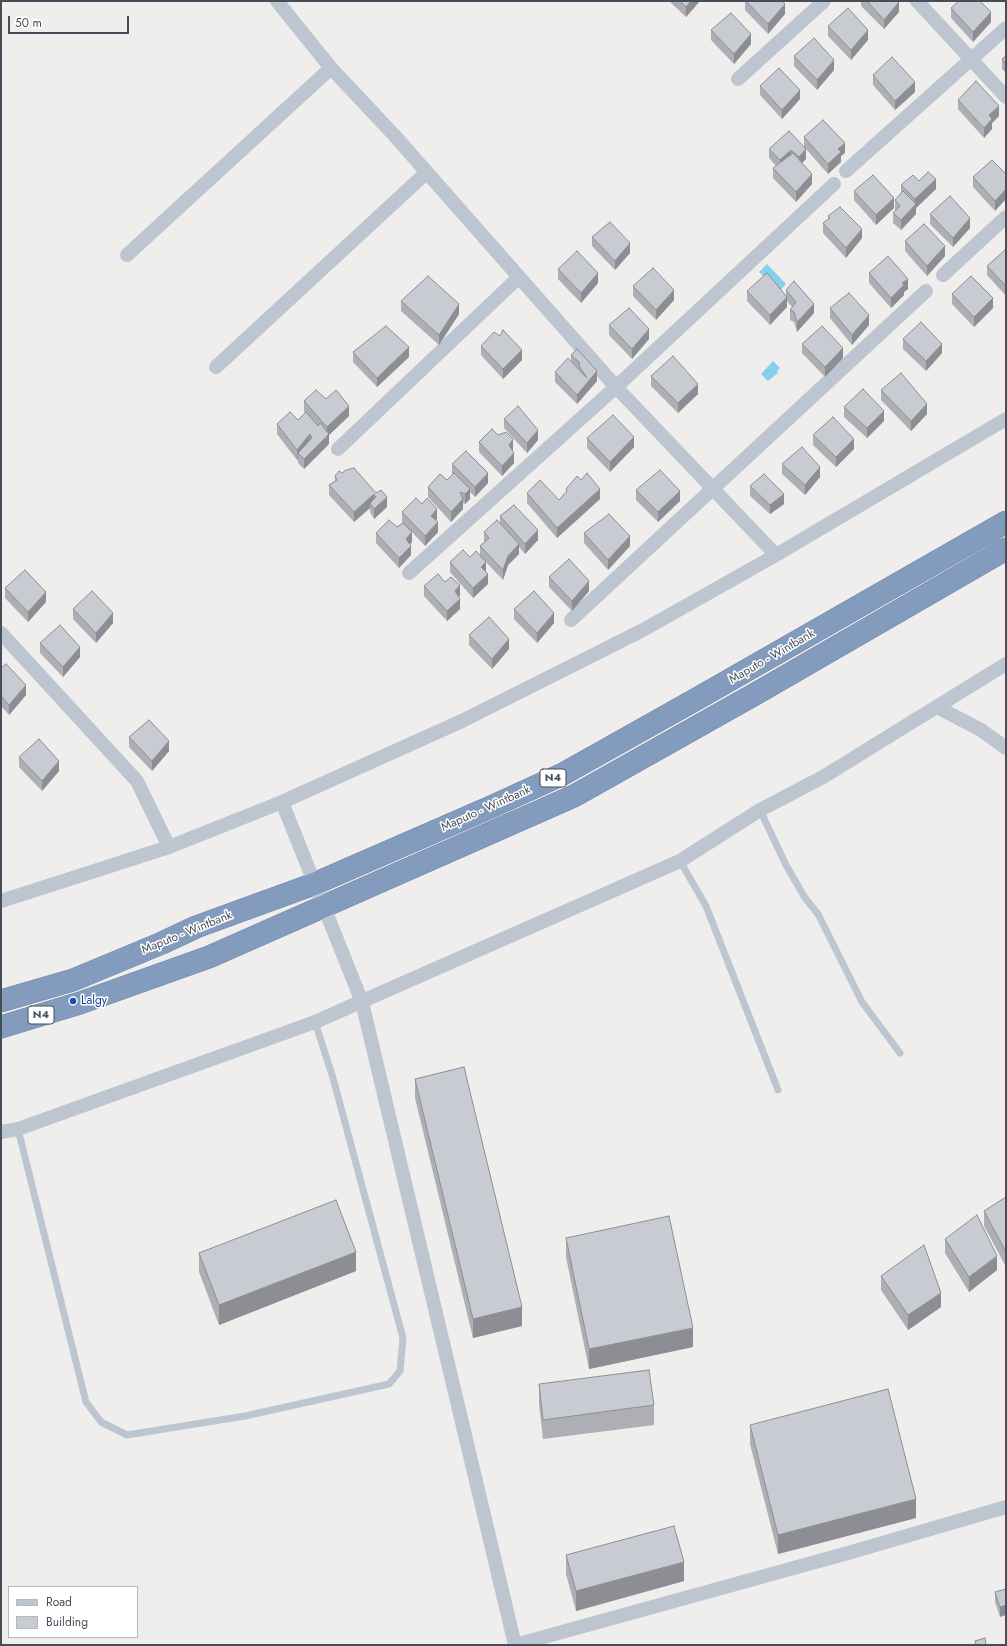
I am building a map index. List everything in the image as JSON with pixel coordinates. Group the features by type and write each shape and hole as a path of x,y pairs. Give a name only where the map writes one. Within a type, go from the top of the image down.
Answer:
{"highway":[{"name":"Maputo - Wintbank","path":"1,1002 73,980 162,943 196,927 314,884 563,774 694,701 1006,522"},
{"name":"Maputo - Wintbank","path":"1,1027 80,1003 210,957 574,796 777,682 1006,549"}],"street":[{"path":"277,1 331,68 394,135 616,387 776,555"},
{"path":"738,79 824,1"},
{"path":"918,1 1006,97"},
{"path":"846,171 972,60 1006,28"},
{"path":"127,255 331,68"},
{"path":"216,367 426,173"},
{"path":"409,573 616,387 834,184"},
{"path":"943,274 1006,217"},
{"path":"338,450 520,277"},
{"path":"571,620 926,291"},
{"path":"1,901 169,847 282,802 462,721 643,630 776,555 1006,419"},
{"path":"1,633 137,781 169,847"},
{"path":"1,1132 18,1129 315,1022 680,861 760,810 823,777 1006,664"},
{"path":"937,707 981,730 1006,748"},
{"path":"282,802 362,1002 515,1645 1006,1507"}],"lane":[{"path":"760,810 786,865 805,898 818,914 862,1002 900,1053"},
{"path":"680,861 706,906 778,1090"},
{"path":"18,1129 86,1402 101,1422 127,1435 245,1416 389,1384 400,1370 402,1338 333,1078 315,1022"}],"water":[{"path":"767,264 786,284 779,292 759,272"},
{"path":"773,361 780,368 777,371 778,373 768,381 761,374"}],"building":[{"path":"680,1 691,1 686,7"},
{"path":"746,1 782,1 785,4 768,24"},
{"path":"867,1 898,1 899,2 884,20"},
{"path":"959,1 980,1 991,12 973,32 951,8"},
{"path":"848,8 868,30 851,50 828,26"},
{"path":"731,13 751,34 734,54 711,30"},
{"path":"814,38 834,60 817,80 794,56"},
{"path":"1006,56 1006,64 1002,59"},
{"path":"892,57 915,82 895,101 873,75"},
{"path":"779,68 800,90 782,110 760,86"},
{"path":"976,81 999,106 989,115 992,119 984,128 958,100"},
{"path":"823,120 845,143 838,149 841,152 828,164 804,137"},
{"path":"789,131 806,149 799,157 791,150 780,160 769,149"},
{"path":"793,153 812,174 796,192 773,168"},
{"path":"992,160 1006,174 1006,189 995,201 973,177"},
{"path":"928,172 936,179 915,199 901,185 913,175 919,181"},
{"path":"873,175 894,198 876,215 854,191"},
{"path":"903,191 916,204 901,220 893,213 900,206 895,200"},
{"path":"950,196 970,218 953,238 930,214"},
{"path":"840,207 862,229 846,248 823,223 830,218 828,216"},
{"path":"610,222 630,243 615,261 592,237"},
{"path":"924,224 945,246 927,266 905,241"},
{"path":"1005,250 1006,251 1006,286 987,266"},
{"path":"577,251 598,273 581,293 558,269"},
{"path":"888,256 908,279 902,283 904,285 891,298 869,273"},
{"path":"653,268 674,290 656,310 633,286"},
{"path":"767,273 787,297 770,315 747,291"},
{"path":"428,276 459,304 439,335 401,301"},
{"path":"971,276 993,298 974,317 952,294"},
{"path":"794,281 814,304 797,322 794,312 790,310 796,302 786,290"},
{"path":"849,293 869,315 852,335 830,308"},
{"path":"629,308 649,329 632,349 609,325"},
{"path":"921,322 942,344 926,361 903,339"},
{"path":"386,326 409,347 377,378 353,352"},
{"path":"822,326 843,348 825,367 802,344"},
{"path":"503,330 522,350 503,369 481,346 494,332 500,336"},
{"path":"577,349 597,371 577,395 555,372 568,358 587,378 579,366 580,363 571,355"},
{"path":"673,356 698,384 678,403 651,376"},
{"path":"901,373 927,404 911,421 881,390"},
{"path":"863,389 884,411 867,428 844,407"},
{"path":"316,390 326,399 336,390 349,406 327,427 304,401"},
{"path":"518,406 538,430 527,443 504,419"},
{"path":"290,412 298,420 306,412 318,426 320,423 329,434 304,459 298,453 312,438 310,434 297,450 277,424"},
{"path":"613,415 634,437 610,462 587,438"},
{"path":"833,417 854,439 836,457 813,435"},
{"path":"492,429 498,435 506,432 513,439 509,445 514,453 502,466 479,442"},
{"path":"802,447 820,467 805,485 782,464"},
{"path":"466,451 488,473 475,487 452,464"},
{"path":"354,468 376,493 381,490 387,497 374,509 370,503 376,497 374,494 354,512 329,485 337,480 335,476 339,471 342,473 346,470"},
{"path":"660,470 680,491 658,512 636,490"},
{"path":"454,473 470,489 465,494 460,492 463,499 451,512 428,487 440,474 447,480"},
{"path":"587,473 600,489 557,528 527,493 540,480 559,500 577,476 581,480"},
{"path":"764,474 784,494 770,505 750,486"},
{"path":"416,498 422,504 427,498 437,509 431,516 438,522 425,536 402,512"},
{"path":"514,505 538,530 525,544 500,516"},
{"path":"609,514 630,536 608,560 584,533"},
{"path":"389,520 397,527 403,523 412,532 406,539 411,546 399,558 376,533"},
{"path":"497,520 519,544 508,556 503,570 480,546 489,538 484,532"},
{"path":"463,550 470,557 476,551 486,562 481,567 488,574 473,588 450,562"},
{"path":"569,559 589,581 572,601 549,577"},
{"path":"25,570 46,592 28,612 5,588"},
{"path":"438,574 445,582 451,577 460,585 455,591 460,599 447,611 424,586"},
{"path":"92,591 113,613 96,633 73,609"},
{"path":"534,591 554,613 537,633 514,609"},
{"path":"489,617 509,639 492,659 469,635"},
{"path":"60,625 80,647 63,667 40,643"},
{"path":"6,664 26,685 9,705 1,696 1,668"},
{"path":"149,720 169,741 152,761 129,737"},
{"path":"39,739 59,761 42,781 19,757"},
{"path":"464,1067 522,1307 473,1319 415,1079"},
{"path":"1006,1197 1006,1252 984,1211"},
{"path":"336,1200 356,1252 219,1305 199,1253"},
{"path":"977,1215 997,1256 969,1277 945,1239"},
{"path":"669,1216 693,1328 589,1349 566,1238"},
{"path":"924,1245 941,1293 908,1315 881,1276"},
{"path":"649,1370 654,1405 543,1420 539,1384"},
{"path":"888,1389 916,1499 778,1535 750,1425"},
{"path":"674,1526 684,1562 576,1591 566,1555"},
{"path":"1006,1589 1006,1605 1000,1607 995,1592"},
{"path":"985,1638 986,1644 976,1645 975,1641"}],"place":[{"name":"Lalgy","path":"73,1001"}]}
